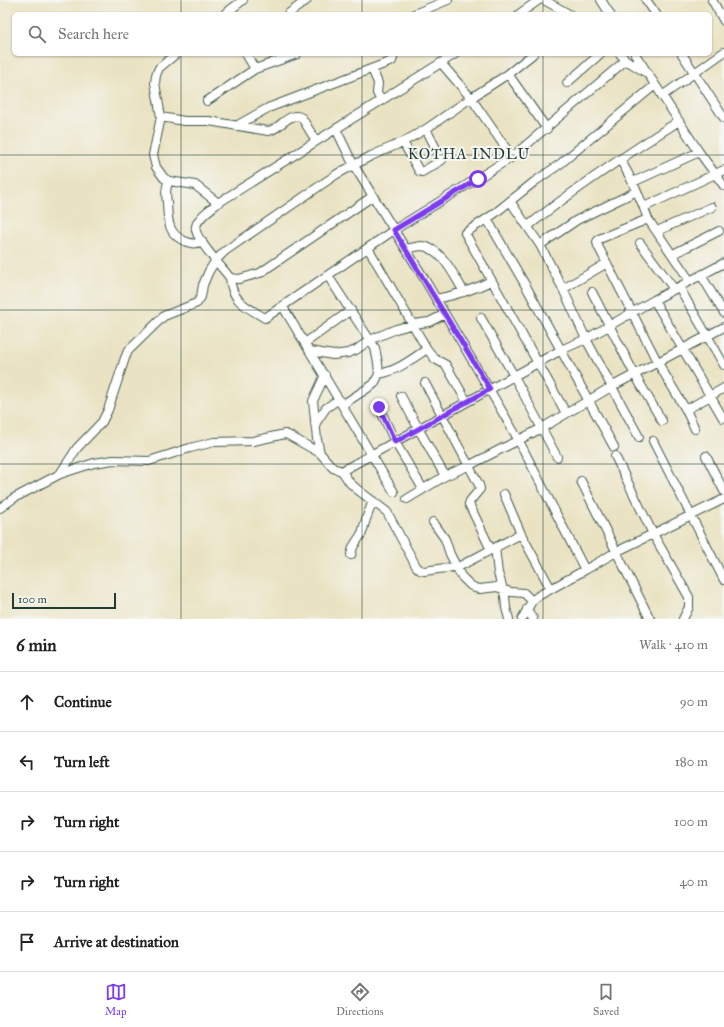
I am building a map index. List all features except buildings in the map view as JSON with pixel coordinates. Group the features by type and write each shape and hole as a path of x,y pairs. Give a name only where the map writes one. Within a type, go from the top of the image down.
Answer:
{"street":[{"path":"228,12 243,0"},
{"path":"291,12 307,0"},
{"path":"429,12 448,0"},
{"path":"522,12 539,0"},
{"path":"544,0 565,12"},
{"path":"601,0 609,12"},
{"path":"646,0 655,12"},
{"path":"712,0 724,21"},
{"path":"662,96 724,52"},
{"path":"174,56 159,68 154,83 161,117 153,155 156,166 164,178 169,181 173,183 195,185 218,203"},
{"path":"247,56 255,69"},
{"path":"207,101 255,69 291,56"},
{"path":"236,126 268,108 392,61 394,58 393,56"},
{"path":"452,56 218,203 204,214 196,224 196,233 230,278 230,286 238,300 266,318 394,230 512,157 547,129 623,57 647,74"},
{"path":"60,474 77,448 98,427 105,416 128,351 164,316 197,303 205,278 216,260 233,245 318,186 353,164 403,142 426,129 508,74 530,56"},
{"path":"567,83 598,56"},
{"path":"636,56 678,121 724,186"},
{"path":"683,56 724,118"},
{"path":"441,63 471,98 512,157"},
{"path":"372,69 378,84 376,93 381,101"},
{"path":"508,74 547,129"},
{"path":"566,413 465,235 466,231 487,219 534,182 560,164 655,85"},
{"path":"161,117 188,121 209,121 273,131 285,121 299,116 302,118 316,141"},
{"path":"528,226 620,159 678,121"},
{"path":"336,129 353,164 490,389 518,439 585,570"},
{"path":"403,142 419,171 422,172 442,160 426,129"},
{"path":"633,182 699,152"},
{"path":"620,159 633,182 648,219 690,281"},
{"path":"644,207 724,170"},
{"path":"169,181 166,189 169,227 176,236 182,240 194,244 202,242"},
{"path":"540,245 577,220 637,191"},
{"path":"230,278 239,279 260,273 373,196"},
{"path":"510,201 540,245 563,289 586,339 639,437"},
{"path":"657,231 712,207"},
{"path":"487,219 527,288 614,447"},
{"path":"648,219 598,240 598,246 658,363 686,410 695,429"},
{"path":"673,254 719,231"},
{"path":"640,243 676,288 724,365"},
{"path":"406,250 420,246 434,252 442,258 449,267 464,292"},
{"path":"368,248 414,324 427,349 436,359 446,365 467,402"},
{"path":"563,289 607,263"},
{"path":"342,471 537,363 586,339 654,300 724,263"},
{"path":"702,275 724,313"},
{"path":"315,424 326,408 341,402 374,384 378,374 375,348 328,276"},
{"path":"436,299 475,289 491,280"},
{"path":"592,292 635,375 662,421"},
{"path":"654,300 723,418"},
{"path":"282,307 341,402 394,492"},
{"path":"305,343 350,310"},
{"path":"310,351 332,355 348,354 370,340 396,329 429,322 445,314"},
{"path":"481,318 557,457"},
{"path":"407,498 446,476 542,428 588,400 724,327"},
{"path":"378,374 396,369 427,349"},
{"path":"320,453 313,401 324,375"},
{"path":"425,383 470,465 480,488 469,504 493,549 498,573 504,589 509,619"},
{"path":"686,410 724,388"},
{"path":"401,396 446,476"},
{"path":"379,407 395,442 423,489"},
{"path":"0,508 14,498 60,474 94,463 113,460 148,461 214,442 253,441 284,434 293,437 320,453 333,468 342,471 350,483 387,512 416,566 420,570 424,571 460,566 521,534"},
{"path":"653,441 724,580"},
{"path":"616,456 653,534 689,597 689,606 683,619"},
{"path":"706,456 724,492"},
{"path":"581,481 650,619"},
{"path":"504,494 521,534 551,589"},
{"path":"522,619 532,601 538,596 616,552 724,499"},
{"path":"351,555 353,547 362,533 366,518 373,502"},
{"path":"433,522 445,539 461,576 475,588 480,589 492,587 511,592 524,593 532,601"},
{"path":"527,609 533,619"}],"district":[{"name":"KOTHA INDLU","path":"469,154"}],"route":[{"path":"379,407 395,442 490,389 394,230 478,179"}]}
